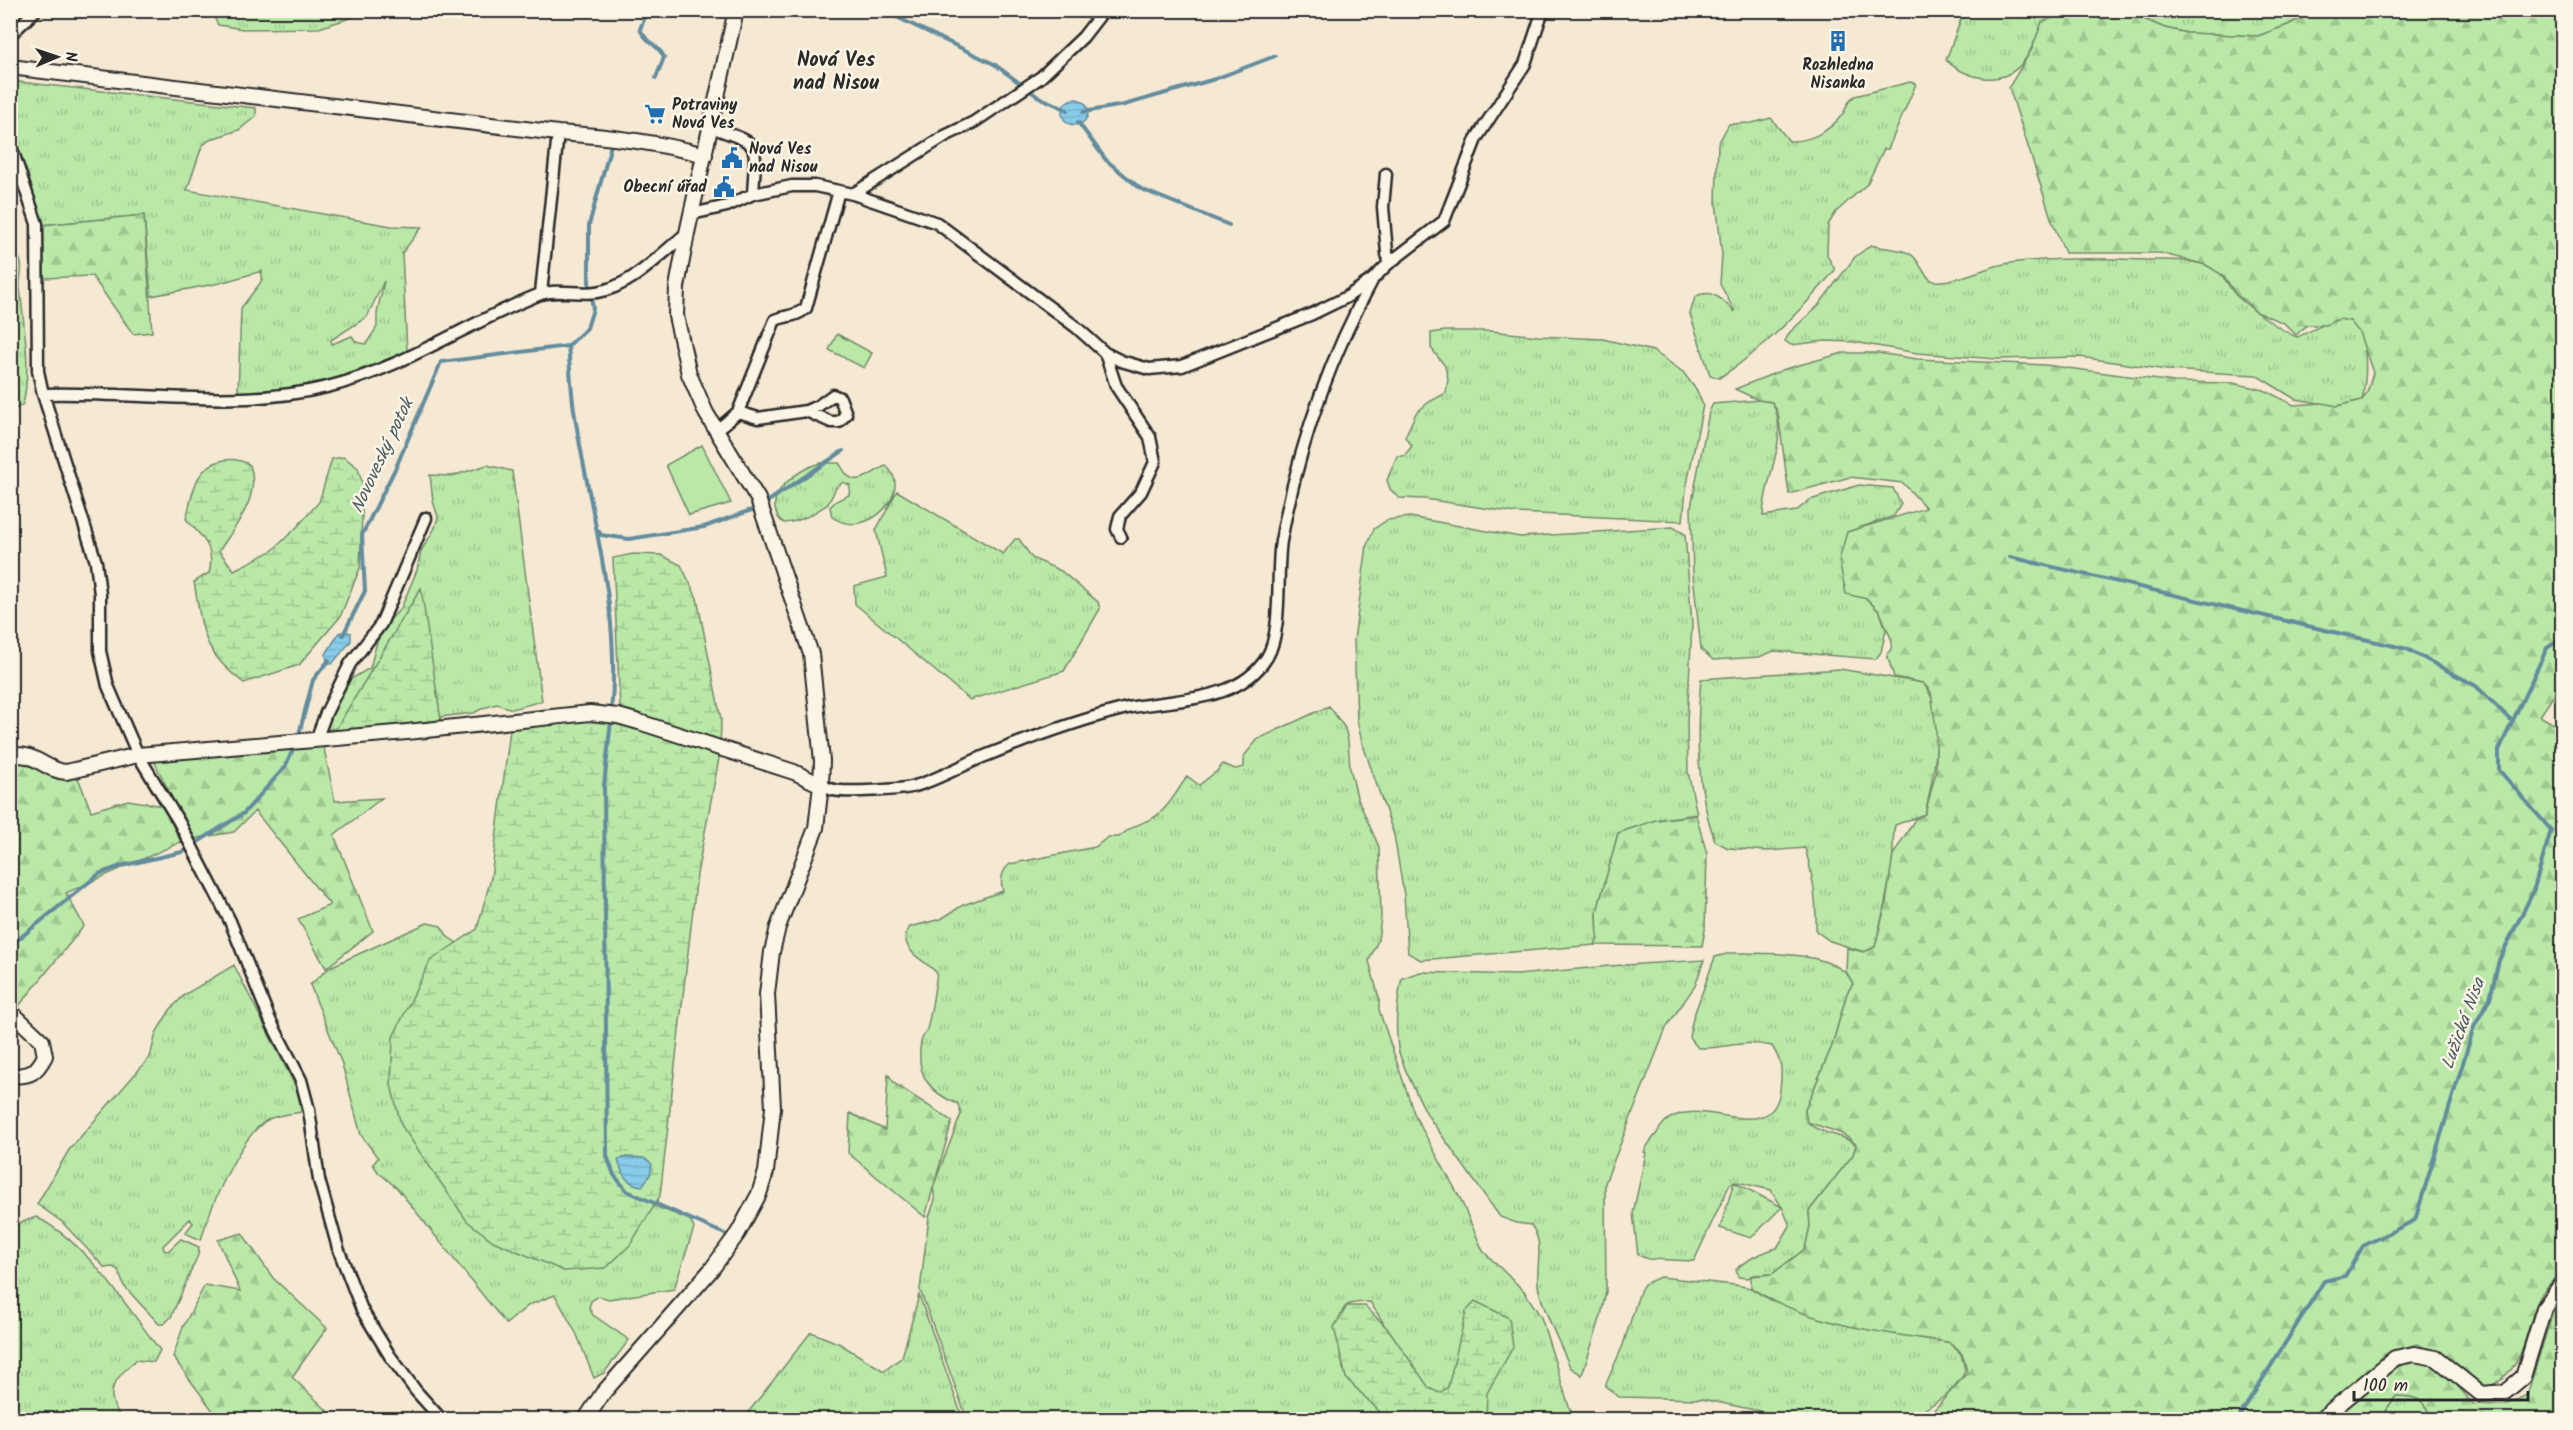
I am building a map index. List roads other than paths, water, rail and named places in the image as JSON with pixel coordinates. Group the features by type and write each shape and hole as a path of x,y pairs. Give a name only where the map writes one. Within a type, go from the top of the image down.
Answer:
{"street":[{"path":"10,36 36,10"},
{"path":"587,1418 603,1393 711,1270 738,1233 759,1194 766,1173 773,1108 767,994 772,951 778,927 816,828 821,785 822,761 811,654 758,499 716,431 689,374 676,316 677,287 687,233 736,10"},
{"path":"853,194 945,136 974,122 1041,77 1083,37 1104,10"},
{"path":"692,214 727,206 753,194 792,186 815,186 853,194 937,223 1076,327 1105,353 1121,361 1149,369 1182,366 1302,318 1347,297 1373,279 1444,221 1476,139 1525,64 1543,10"},
{"path":"10,67 558,133 623,137 661,143 705,155"},
{"path":"711,127 749,140 755,150 753,194"},
{"path":"541,293 558,133"},
{"path":"10,143 37,224 38,371 43,394 96,562 100,594 100,651 108,686 138,755 179,822 230,921 270,1020 301,1080 309,1110 319,1180 338,1248 362,1310 390,1356 416,1391 442,1419"},
{"path":"1386,174 1383,207 1389,264"},
{"path":"716,431 738,412 775,320 784,316 798,315 806,308 839,191"},
{"path":"43,394 88,392 220,400 284,396 329,387 399,361 541,293 591,293 608,290 634,276 687,233"},
{"path":"10,756 27,756 57,772 66,772 138,755 590,713 618,716 639,722 794,772 835,790 914,787 984,756 1101,716 1148,704 1218,694 1246,679 1268,656 1275,628 1281,542 1302,448 1315,405 1357,309 1373,279"},
{"path":"1347,297 1357,309"},
{"path":"1105,353 1116,386 1150,437 1155,462 1141,492 1120,516 1117,529 1121,537"},
{"path":"738,412 758,418 806,411"},
{"path":"316,740 326,713 350,664 381,624 426,518"},
{"path":"10,1011 42,1041 45,1056 37,1070 23,1076 10,1075"},
{"path":"2320,1419 2395,1358 2414,1354 2436,1358 2481,1394 2505,1392 2523,1377 2544,1308 2562,1283"}],"water":[{"path":"1075,99 1084,103 1088,112 1084,121 1075,125 1066,121 1062,112 1066,103"},
{"path":"345,631 351,633 351,641 332,664 327,663 326,654 339,633"},
{"path":"626,1157 644,1158 652,1164 650,1175 642,1186 628,1181 623,1174 618,1160"}],"waterway":[{"name":"Novoveský potok","path":"648,10 640,29 664,57 656,78"},
{"path":"882,10 994,64 1037,96 1067,110"},
{"path":"1083,112 1124,105 1215,79 1275,56"},
{"path":"1078,122 1106,160 1141,189 1229,225"},
{"name":"Novoveský potok","path":"343,635 365,591 362,535 396,467 441,362 568,346 587,328 593,309 589,282 589,225 611,145"},
{"path":"568,346 580,448 608,598 612,636 611,712"},
{"path":"764,504 843,451"},
{"path":"598,530 601,535 629,539 704,527 757,508"},
{"path":"2010,557 2407,649 2476,686 2512,721"},
{"name":"Lužická Nisa","path":"2237,1420 2324,1281 2345,1276 2363,1246 2415,1220 2474,1027 2490,998 2499,960 2533,892 2551,830 2499,770 2499,750 2547,648 2562,638"},
{"name":"Novoveský potok","path":"298,738 313,680 329,660"},
{"path":"611,720 604,786 607,1156 614,1175 627,1191 727,1235"},
{"name":"Novoveský potok","path":"10,946 99,874 121,866 182,852 244,813 285,767 295,745"}],"place":[{"name":"Rozhledna Nisanka","path":"1838,41"},
{"name":"Potraviny Nová Ves","path":"655,114"},
{"name":"Nová Ves nad Nisou","path":"732,158"},
{"name":"Obecní úřad","path":"724,187"}],"district":[{"name":"Nová Ves nad Nisou","path":"836,72"}]}
